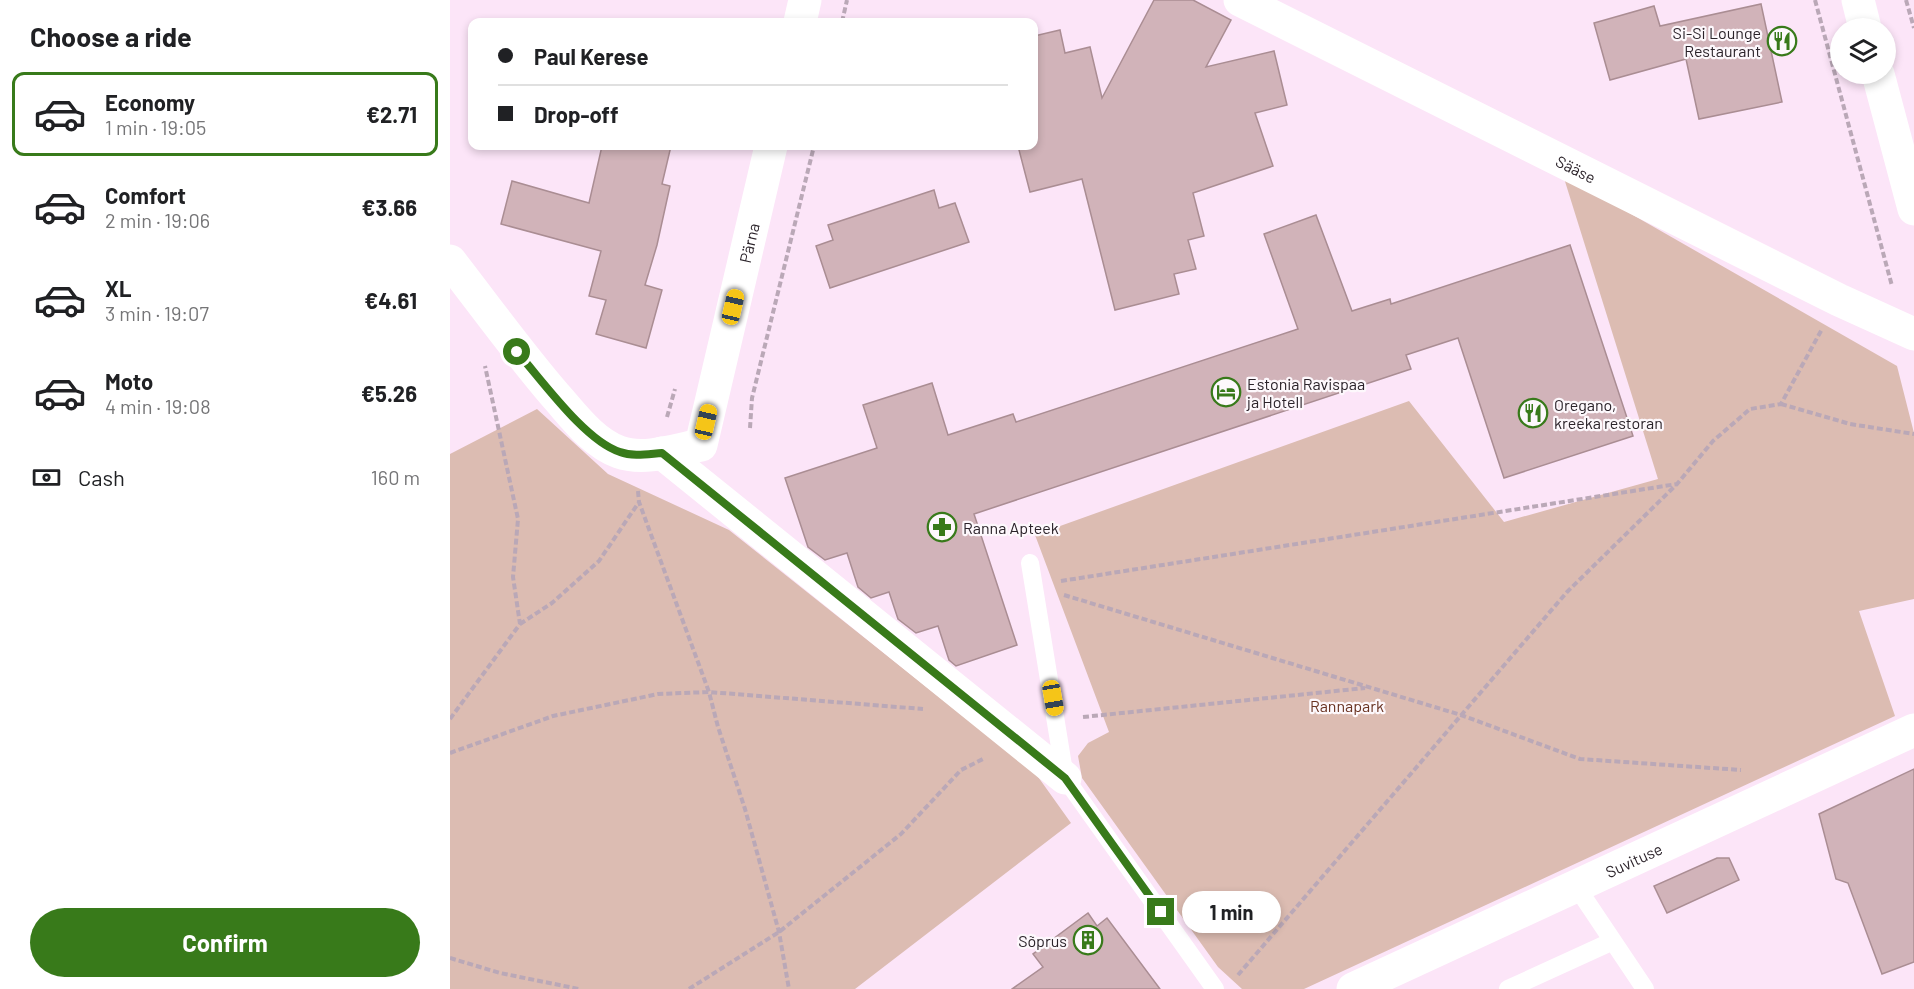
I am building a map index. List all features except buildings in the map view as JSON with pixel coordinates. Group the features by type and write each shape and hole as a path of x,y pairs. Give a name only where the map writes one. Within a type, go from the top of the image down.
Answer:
{"street":[{"path":"801,18 805,0"},
{"name":"Sääse","path":"1240,0 1839,300 1914,334"},
{"path":"1858,0 1863,18"},
{"path":"1881,84 1914,209"},
{"name":"Pärna","path":"649,454 701,445 770,150"},
{"path":"450,261 517,352 593,436 619,452 649,454 1065,778"},
{"name":"Suvituse","path":"1353,989 1914,730"}],"lane":[{"path":"1030,563 1065,778 1215,989"},
{"path":"1576,886 1645,989"},
{"path":"1508,989 1613,941"}],"path":[{"path":"843,18 847,0"},
{"path":"1815,0 1890,280"},
{"path":"1906,0 1914,28"},
{"path":"750,428 752,398 813,150"},
{"path":"1781,404 1839,300"},
{"path":"484,361 518,519 513,577 520,624"},
{"path":"1233,980 1567,592 1677,484 1713,441 1750,409 1781,404 1850,424 1914,435"},
{"path":"450,719 520,624 552,603 599,561 639,502 649,454"},
{"path":"1034,586 1677,484"},
{"path":"639,502 709,692 745,809 779,932 789,989"},
{"path":"1034,586 1461,715 1580,759 1746,770"},
{"path":"1057,720 1368,688"},
{"path":"450,753 553,716 658,694 709,692 927,710"},
{"path":"689,989 779,932 902,834 961,770 1018,740"},
{"path":"450,958 500,973 579,989"}],"green space":[{"name":"Rannapark","path":"1563,175 1897,366 1914,433 1914,599 1859,611 1895,716 1304,989 1242,989 1218,967 1082,778 1078,756 1088,743 1109,732 1035,535 1409,401 1504,522 1658,479"},
{"path":"537,409 608,474 729,530 1036,774 1071,823 855,989 450,989 450,454"}],"place":[{"name":"Si-Si Lounge Restaurant","path":"1782,41"},
{"name":"Estonia Ravispaa ja Hotell","path":"1226,392"},
{"name":"Oregano, kreeka restoran","path":"1533,413"},
{"name":"Ranna Apteek","path":"942,527"},
{"name":"Sõprus","path":"1088,940"}],"route":[{"path":"517,352 593,436 619,452 636,455 662,453 1065,778 1161,912"}]}
